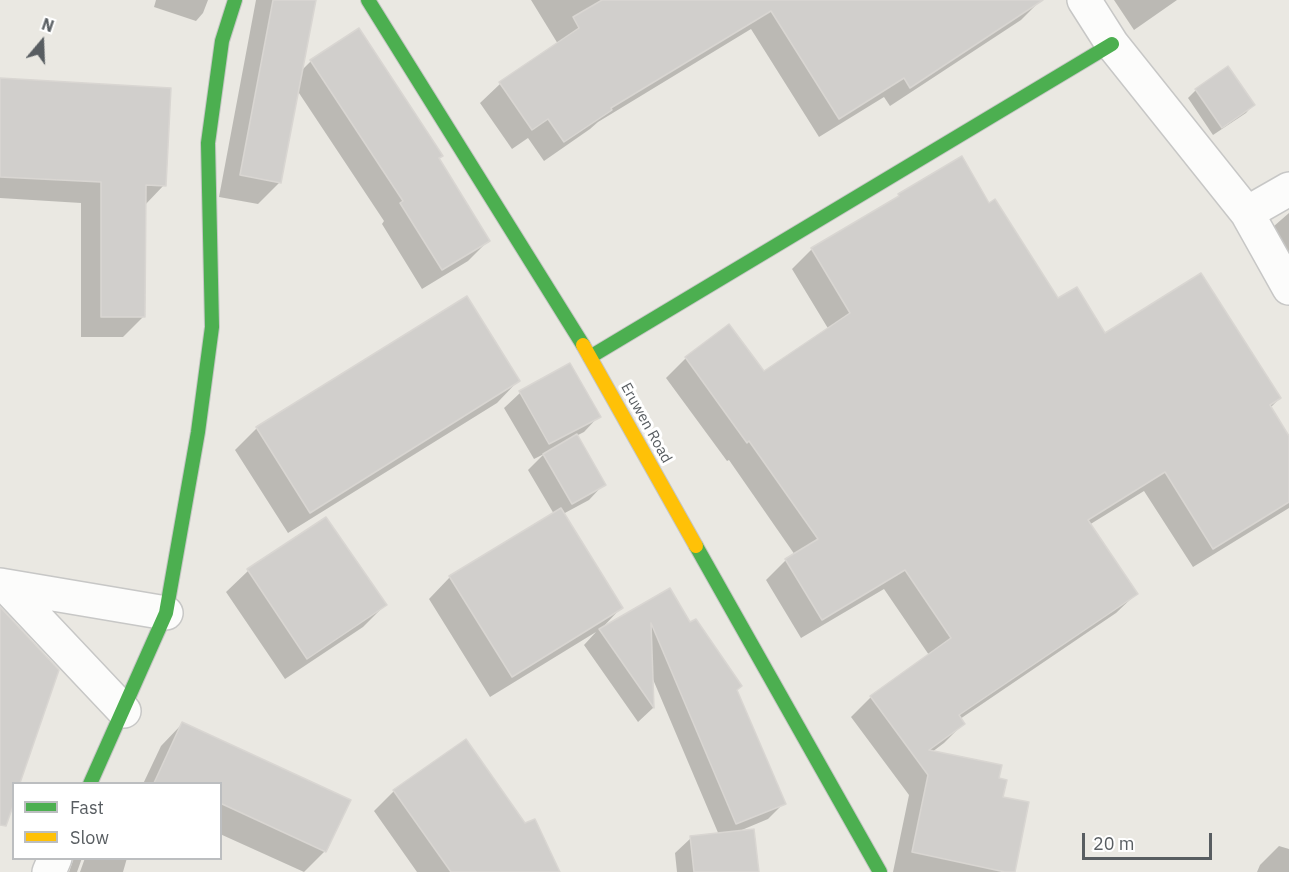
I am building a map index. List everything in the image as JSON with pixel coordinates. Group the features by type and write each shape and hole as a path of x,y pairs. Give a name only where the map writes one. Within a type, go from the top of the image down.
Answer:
{"street":[{"path":"90,782 166,613 198,432 212,327 208,143 222,41 235,0"},
{"name":"Eruwen Road","path":"368,0 590,357 880,872"},
{"path":"1084,0 1112,45 1247,213 1289,288"},
{"path":"590,357 1112,45"},
{"path":"1247,213 1289,189"},
{"path":"4,587 166,613"},
{"path":"4,587 124,711"}],"building":[{"path":"273,0 316,0 281,183 240,175"},
{"path":"602,0 1043,0 910,88 904,78 839,119 771,11 611,108 612,110 564,142 548,119 532,130 499,82 579,28 573,17"},
{"path":"359,28 443,156 439,158 490,241 442,270 400,203 403,201 310,60"},
{"path":"1228,66 1255,105 1222,128 1195,89"},
{"path":"0,78 171,88 166,186 146,185 145,317 101,317 101,182 0,177"},
{"path":"962,156 989,203 995,199 1058,298 1077,287 1105,333 1201,273 1281,398 1270,405 1289,436 1289,502 1213,549 1165,472 1088,520 1138,594 959,715 965,724 929,750 1002,765 999,778 1007,780 1003,797 1029,802 1015,872 1005,872 912,852 928,775 870,696 951,638 905,570 822,620 785,559 818,539 749,441 747,443 685,357 729,324 764,371 850,313 811,248"},
{"path":"467,296 520,381 310,513 256,427"},
{"path":"570,363 601,417 549,444 519,391"},
{"path":"577,434 606,485 572,504 543,454"},
{"path":"561,508 623,608 512,677 449,576"},
{"path":"326,517 387,605 307,659 247,569"},
{"path":"670,588 690,622 696,619 742,686 737,690 786,804 736,824 651,623 654,708 599,629"},
{"path":"0,607 59,670 20,782 12,782 12,809 6,826 0,825"},
{"path":"182,722 351,800 326,852 222,804 222,782 154,782"},
{"path":"466,739 525,823 535,819 560,872 451,872 393,790"},
{"path":"754,829 759,872 694,872 690,836"}],"traffic: fast":[{"path":"91,782 166,613 198,432 212,327 208,143 222,41 235,0"},
{"path":"368,0 583,345"},
{"path":"590,357 1112,44"},
{"path":"696,546 880,872"}],"traffic: slow":[{"path":"583,345 696,546"}]}
